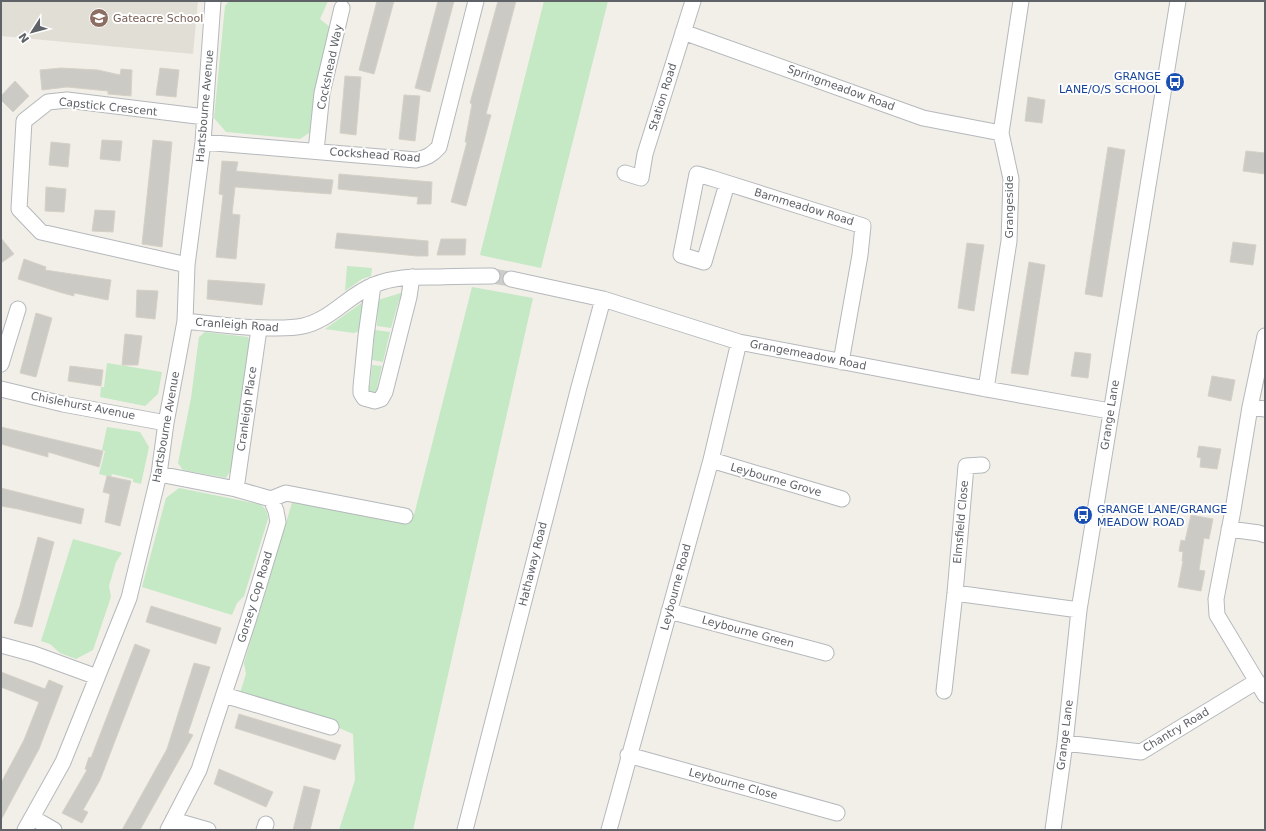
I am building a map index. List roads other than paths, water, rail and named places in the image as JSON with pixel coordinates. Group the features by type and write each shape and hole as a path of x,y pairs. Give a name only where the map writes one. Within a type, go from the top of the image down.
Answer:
{"street":[{"name":"Hartsbourne Avenue","path":"29,824 62,762 129,598 159,474 166,423 185,321 187,266 203,142 213,1"},
{"name":"Cockshead Road","path":"203,142 416,160 434,154 439,147 476,1"},
{"name":"Station Road","path":"625,173 641,178 646,154 693,1"},
{"name":"Grangeside","path":"986,389 1009,240 1010,178 1001,133 1021,1"},
{"name":"Grange Lane","path":"1053,830 1065,743 1079,610 1110,411 1178,1"},
{"name":"Cockshead Way","path":"316,151 322,93 342,8"},
{"name":"Springmeadow Road","path":"683,32 923,118 1001,133"},
{"name":"Capstick Crescent","path":"187,266 41,232 19,209 24,121 48,102 67,100 205,117"},
{"name":"Barnmeadow Road","path":"727,184 704,262 681,255 698,174 863,226 860,255 841,362"},
{"name":"Cranleigh Road","path":"185,321 259,329 295,328 316,322 327,316 359,292 373,285 394,278 412,276 492,276"},
{"path":"373,285 361,387 364,398 375,401 380,399 385,392 409,297 412,276"},
{"name":"Grangemeadow Road","path":"511,279 603,299 739,342 1110,411"},
{"name":"Hathaway Road","path":"465,830 603,299"},
{"path":"1,364 18,309"},
{"name":"Cranleigh Place","path":"236,489 259,329"},
{"path":"1265,336 1258,408 1229,529 1216,599 1217,615 1265,694"},
{"name":"Leybourne Road","path":"609,830 628,755 670,611 711,460 739,342"},
{"name":"Chislehurst Avenue","path":"1,389 63,404 166,423"},
{"name":"Leybourne Grove","path":"711,460 842,499"},
{"name":"Elmsfield Close","path":"944,691 955,593 966,466 982,465"},
{"path":"159,474 236,489 271,499 286,493 405,516"},
{"name":"Gorsey Cop Road","path":"171,825 199,770 278,522 276,511 271,499"},
{"path":"1229,529 1265,535"},
{"path":"955,593 1079,610"},
{"name":"Leybourne Green","path":"670,611 826,653"},
{"path":"1,646 34,654 97,677"},
{"name":"Chantry Road","path":"1065,743 1141,752 1256,681"},
{"path":"224,695 331,727"},
{"name":"Leybourne Close","path":"628,755 837,813"},
{"path":"29,824 54,830"},
{"path":"171,825 208,830"}],"tunnel":[{"path":"492,276 511,279"}],"place":[{"name":"Gateacre School","path":"99,18"},
{"name":"GRANGE LANE/O/S SCHOOL","path":"1175,82"},
{"name":"GRANGE LANE/GRANGE MEADOW ROAD","path":"1083,515"}]}
